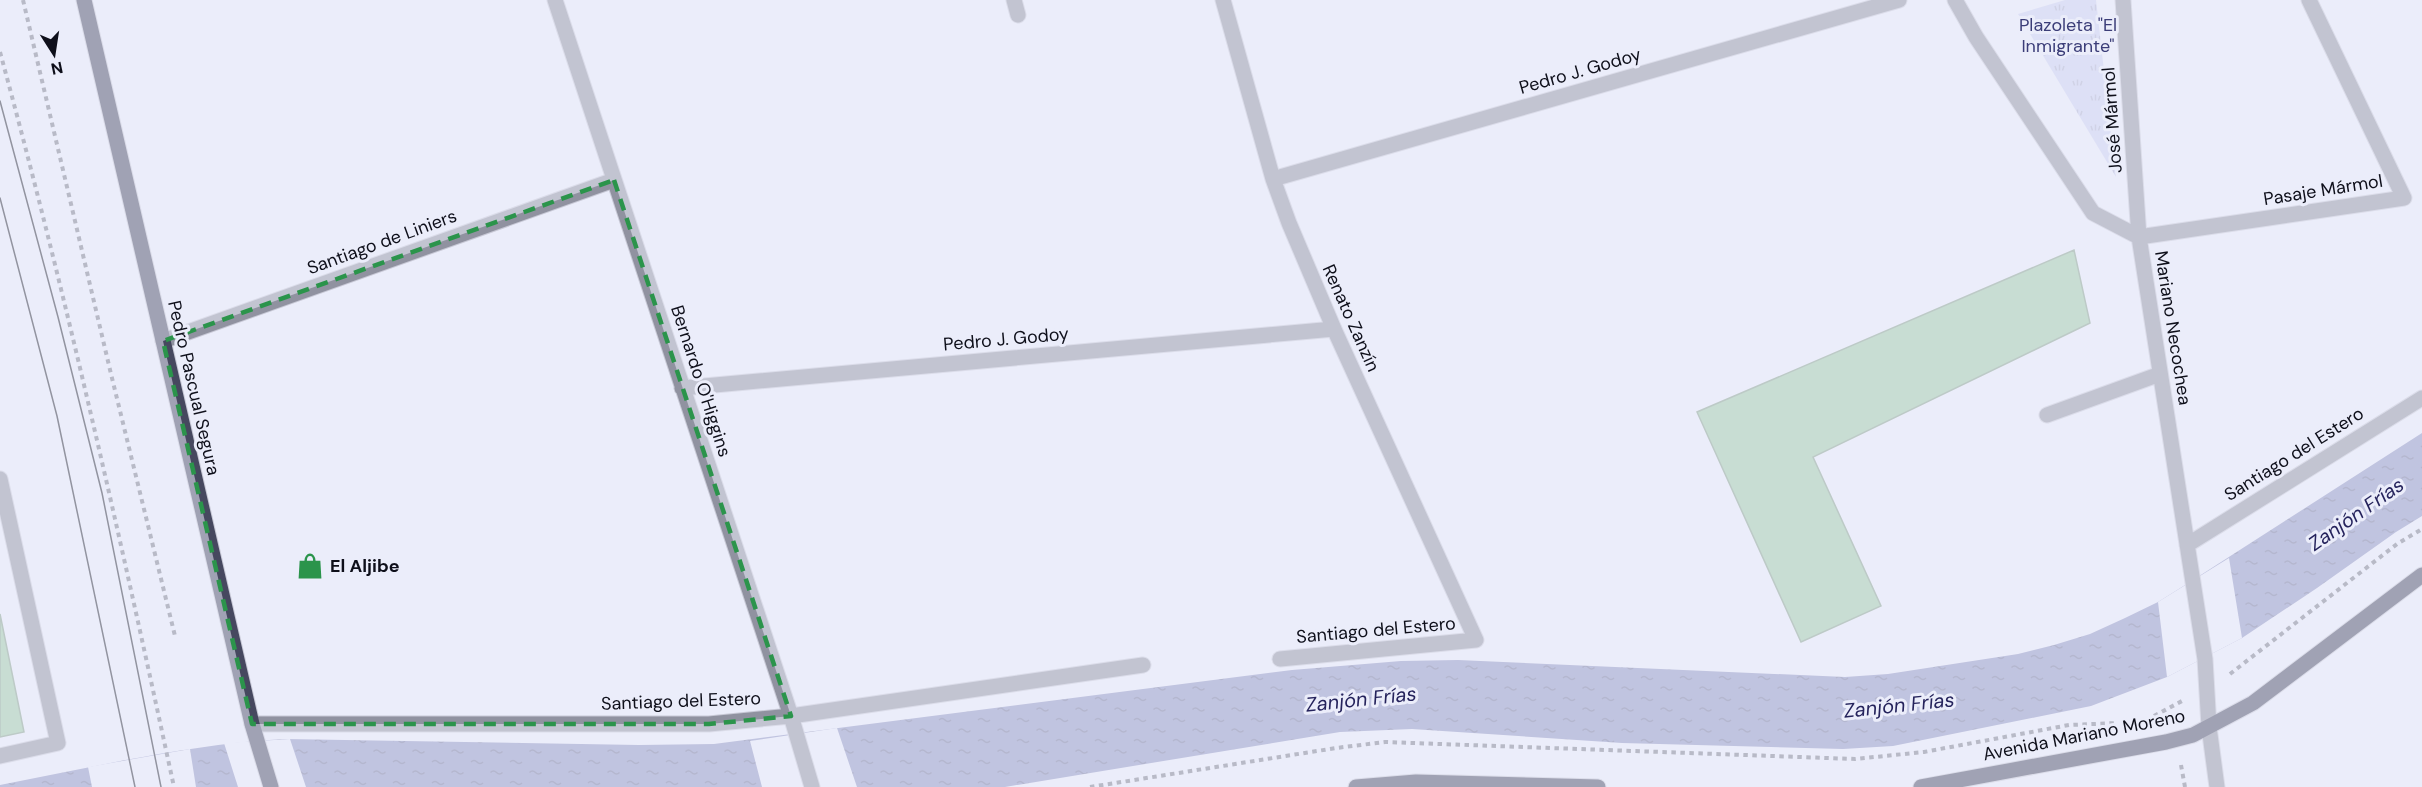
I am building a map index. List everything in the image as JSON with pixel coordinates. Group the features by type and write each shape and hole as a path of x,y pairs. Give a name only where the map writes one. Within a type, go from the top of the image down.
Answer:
{"main road":[{"name":"Pedro Pascual Segura","path":"84,0 252,724 271,786"},
{"name":"Avenida Mariano Moreno","path":"1921,787 2176,740 2209,727 2253,703 2422,575"},
{"path":"1356,787 1416,782 1598,787"}],"street":[{"name":"Bernardo O'Higgins","path":"555,0 791,716 810,781"},
{"path":"1014,0 1018,15"},
{"name":"Renato Zanzín","path":"1222,0 1273,179 1288,223 1476,640"},
{"name":"Pedro J. Godoy","path":"1273,179 1899,0"},
{"name":"Mariano Necochea","path":"1955,0 1976,37 2093,213 2139,237 2205,659 2209,727 2217,787"},
{"name":"José Mármol","path":"2123,0 2139,237"},
{"name":"Pasaje Mármol","path":"2139,237 2404,198 2309,0"},
{"name":"Santiago de Liniers","path":"163,341 614,180"},
{"name":"Pedro J. Godoy","path":"682,388 1334,329"},
{"path":"2047,415 2160,374"},
{"name":"Santiago del Estero","path":"2187,545 2422,398"},
{"path":"0,478 58,743 0,756"},
{"name":"Santiago del Estero","path":"1280,658 1476,640"},
{"name":"Santiago del Estero","path":"252,724 709,724 791,716 1143,665"}],"path":[{"path":"23,0 175,636"},
{"path":"0,52 43,208 174,787"},
{"path":"2227,676 2397,544 2422,529"},
{"path":"2147,719 2186,699"},
{"path":"1090,787 1384,742 1856,759 1924,752 2069,725 2125,722"}],"highlighted area":[{"path":"614,180 791,716 709,724 252,724 163,341"}],"green space":[{"name":"Plazoleta \"El Inmigrante\"","path":"2065,0 2096,0 2116,177 2018,14"}],"water":[{"name":"Zanjón Frías","path":"2422,433 2422,516 2242,638 2167,677 2091,706 1893,746 1843,749 1622,743 1412,729 1340,732 1005,787 0,787 0,785 142,757 249,742 285,739 639,745 714,744 1292,670 1401,661 1458,660 1845,677 1888,674 2018,654 2090,634 2158,602"}],"pier":[{"path":"2229,558 2242,638 2167,677 2158,602"},
{"path":"837,728 857,787 762,787 750,741"},
{"path":"290,739 306,787 238,787 224,743"},
{"path":"190,749 196,787 92,787 88,767"}],"building":[{"path":"2074,250 2090,323 1813,457 1881,606 1801,642 1697,412"},
{"path":"0,614 24,732 0,737"}],"tram line":[{"path":"0,101 102,493 161,787"},
{"path":"0,198 57,416 135,787"}],"place":[{"name":"El Aljibe","path":"310,566"}]}
